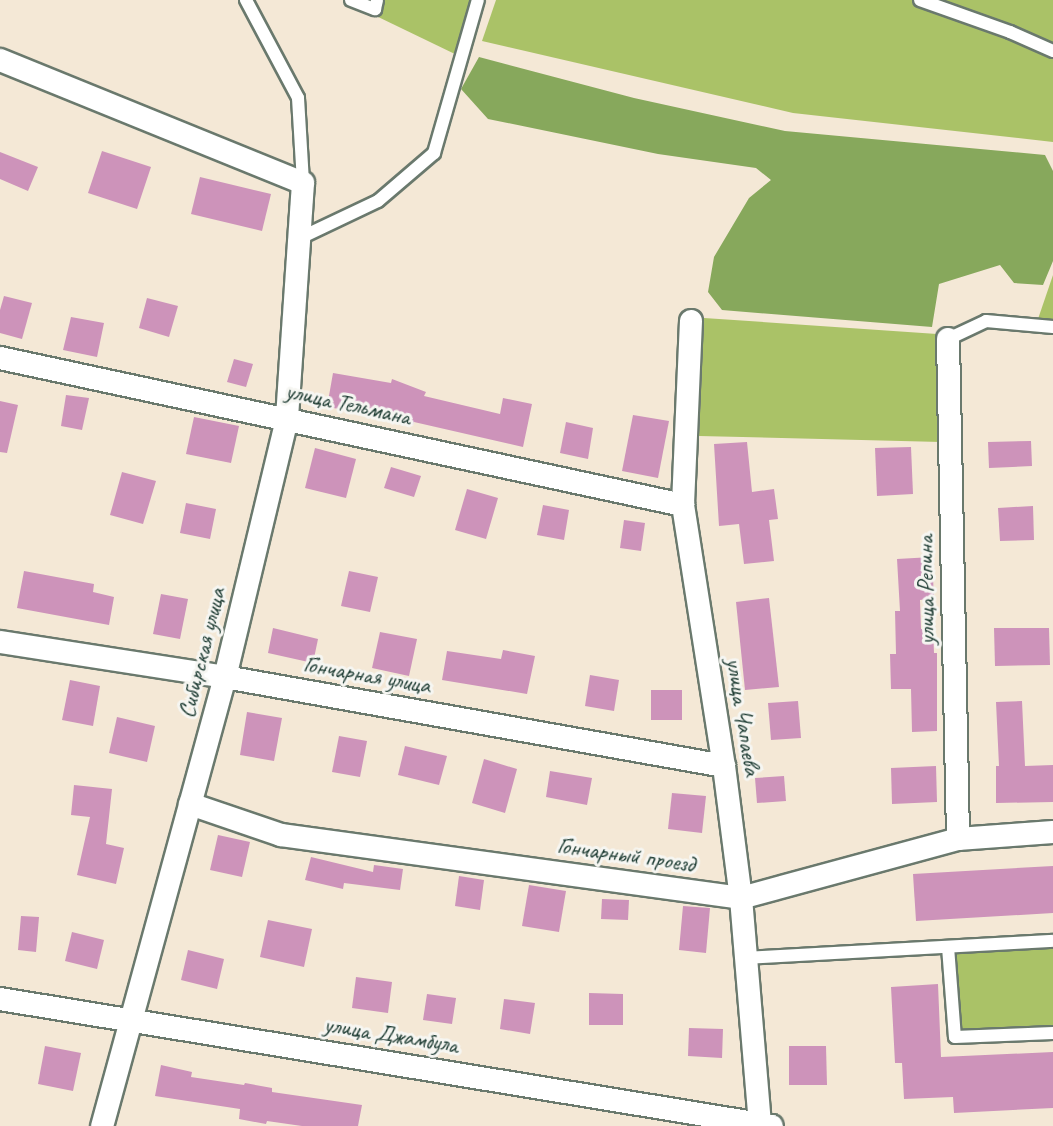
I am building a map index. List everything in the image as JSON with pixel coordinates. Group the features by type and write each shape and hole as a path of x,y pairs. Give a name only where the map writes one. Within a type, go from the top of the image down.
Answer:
{"street":[{"path":"0,60 303,183"},
{"name":"Сибирская улица","path":"102,1126 225,677 287,419 303,183"},
{"name":"улица Чапаева","path":"691,321 683,505 724,766 766,1124"},
{"name":"улица Репина","path":"948,339 958,839"},
{"name":"улица Тельмана","path":"0,358 683,505"},
{"name":"Гончарная улица","path":"0,642 225,677 724,766"},
{"name":"Гончарный проезд","path":"190,804 281,835 741,898 958,839 1053,832"},
{"name":"улица Джамбула","path":"0,999 766,1124"}],"lane":[{"path":"246,0 298,98 303,183"},
{"path":"351,0 375,9 377,0"},
{"path":"300,238 378,201 434,153 478,0"},
{"path":"920,0 1010,32 1053,51"},
{"path":"948,339 986,321 1053,327"},
{"path":"746,958 1053,941"},
{"path":"948,947 955,1036 1053,1033"}],"green space":[{"path":"343,0 478,0 459,56"},
{"path":"496,0 1053,0 1053,142 793,113 482,41"},
{"path":"479,57 634,98 785,131 1045,155 1053,171 1053,261 1043,285 1014,283 1000,265 939,284 932,327 722,310 708,292 714,257 749,198 771,180 756,168 658,154 488,119 461,89"},
{"path":"1053,275 1053,321 1038,319"},
{"path":"704,318 937,334 941,442 699,436"},
{"path":"1053,946 1053,1026 961,1029 954,952"}],"building":[{"path":"102,151 151,167 137,209 88,193"},
{"path":"0,152 38,167 28,191 0,179"},
{"path":"200,177 271,194 262,231 191,214"},
{"path":"4,296 32,303 22,339 0,333 0,310"},
{"path":"147,298 178,306 169,337 139,328"},
{"path":"71,317 104,323 97,357 63,350"},
{"path":"234,359 253,364 246,387 227,382"},
{"path":"333,373 391,383 392,379 426,392 424,396 500,414 503,398 532,404 523,447 414,422 413,425 371,410 370,414 327,407"},
{"path":"66,395 89,398 82,430 61,426"},
{"path":"0,401 18,405 7,453 0,452"},
{"path":"633,415 669,421 658,478 622,471"},
{"path":"194,417 239,426 231,463 186,454"},
{"path":"566,422 593,428 588,459 560,453"},
{"path":"1031,441 1032,466 989,468 988,442"},
{"path":"747,442 752,492 774,489 778,519 769,520 774,561 744,564 739,524 719,526 714,444"},
{"path":"911,447 913,494 877,496 875,448"},
{"path":"315,448 356,459 346,498 305,488"},
{"path":"391,467 421,476 414,497 384,488"},
{"path":"122,472 156,481 143,524 110,515"},
{"path":"467,489 498,498 486,539 455,530"},
{"path":"186,503 216,509 210,539 180,533"},
{"path":"543,505 569,510 564,540 537,535"},
{"path":"1033,506 1034,540 1000,541 998,508"},
{"path":"624,520 645,523 641,551 620,548"},
{"path":"932,557 934,598 920,600 921,629 933,629 934,653 937,653 937,731 912,732 911,689 891,689 890,654 896,654 895,611 900,611 897,559"},
{"path":"24,571 94,584 93,592 114,597 109,625 17,608"},
{"path":"349,571 378,577 370,612 341,606"},
{"path":"161,594 188,599 180,639 153,634"},
{"path":"769,598 779,687 745,690 736,602"},
{"path":"273,628 318,639 313,663 268,653"},
{"path":"994,628 1049,628 1050,665 995,666"},
{"path":"380,632 417,639 409,676 372,668"},
{"path":"503,650 535,656 527,694 442,680 447,651 501,659"},
{"path":"590,675 619,680 614,711 585,706"},
{"path":"70,680 100,686 93,726 62,720"},
{"path":"651,690 682,690 682,720 651,720"},
{"path":"798,701 801,738 771,740 768,703"},
{"path":"1022,701 1025,766 1053,765 1053,802 996,803 996,766 999,766 996,702"},
{"path":"247,712 282,718 274,761 240,755"},
{"path":"117,717 155,726 147,762 109,753"},
{"path":"339,736 367,741 360,777 332,772"},
{"path":"405,746 447,756 439,785 398,775"},
{"path":"484,759 517,769 505,813 472,803"},
{"path":"936,766 937,802 892,804 891,768"},
{"path":"550,771 592,778 587,805 546,797"},
{"path":"784,776 786,801 757,803 755,778"},
{"path":"74,785 112,789 106,844 124,848 116,884 77,875 90,817 71,815"},
{"path":"672,793 706,796 702,833 668,829"},
{"path":"218,835 250,842 242,877 210,870"},
{"path":"311,857 373,872 374,865 403,869 400,890 344,883 343,889 305,880"},
{"path":"1053,866 1053,913 916,921 913,874"},
{"path":"459,876 484,880 480,910 455,906"},
{"path":"529,885 566,891 559,932 522,926"},
{"path":"602,899 629,900 628,920 601,919"},
{"path":"683,906 710,908 706,953 679,950"},
{"path":"21,916 39,917 36,952 18,950"},
{"path":"268,920 312,929 304,967 260,957"},
{"path":"72,932 104,940 97,969 65,961"},
{"path":"188,950 224,959 217,989 181,980"},
{"path":"356,977 392,982 388,1013 352,1008"},
{"path":"938,984 941,1057 1053,1052 1053,1108 954,1113 953,1097 904,1099 902,1063 895,1063 891,987"},
{"path":"589,993 623,994 623,1025 589,1025"},
{"path":"427,994 456,998 452,1024 423,1020"},
{"path":"504,999 535,1003 530,1034 500,1029"},
{"path":"689,1028 723,1029 722,1058 688,1056"},
{"path":"45,1046 81,1053 73,1091 38,1084"},
{"path":"789,1046 826,1046 827,1085 789,1085"},
{"path":"161,1065 192,1072 191,1077 244,1085 245,1083 272,1088 272,1092 362,1105 358,1126 302,1126 267,1121 266,1124 239,1119 240,1109 155,1096"}]}
